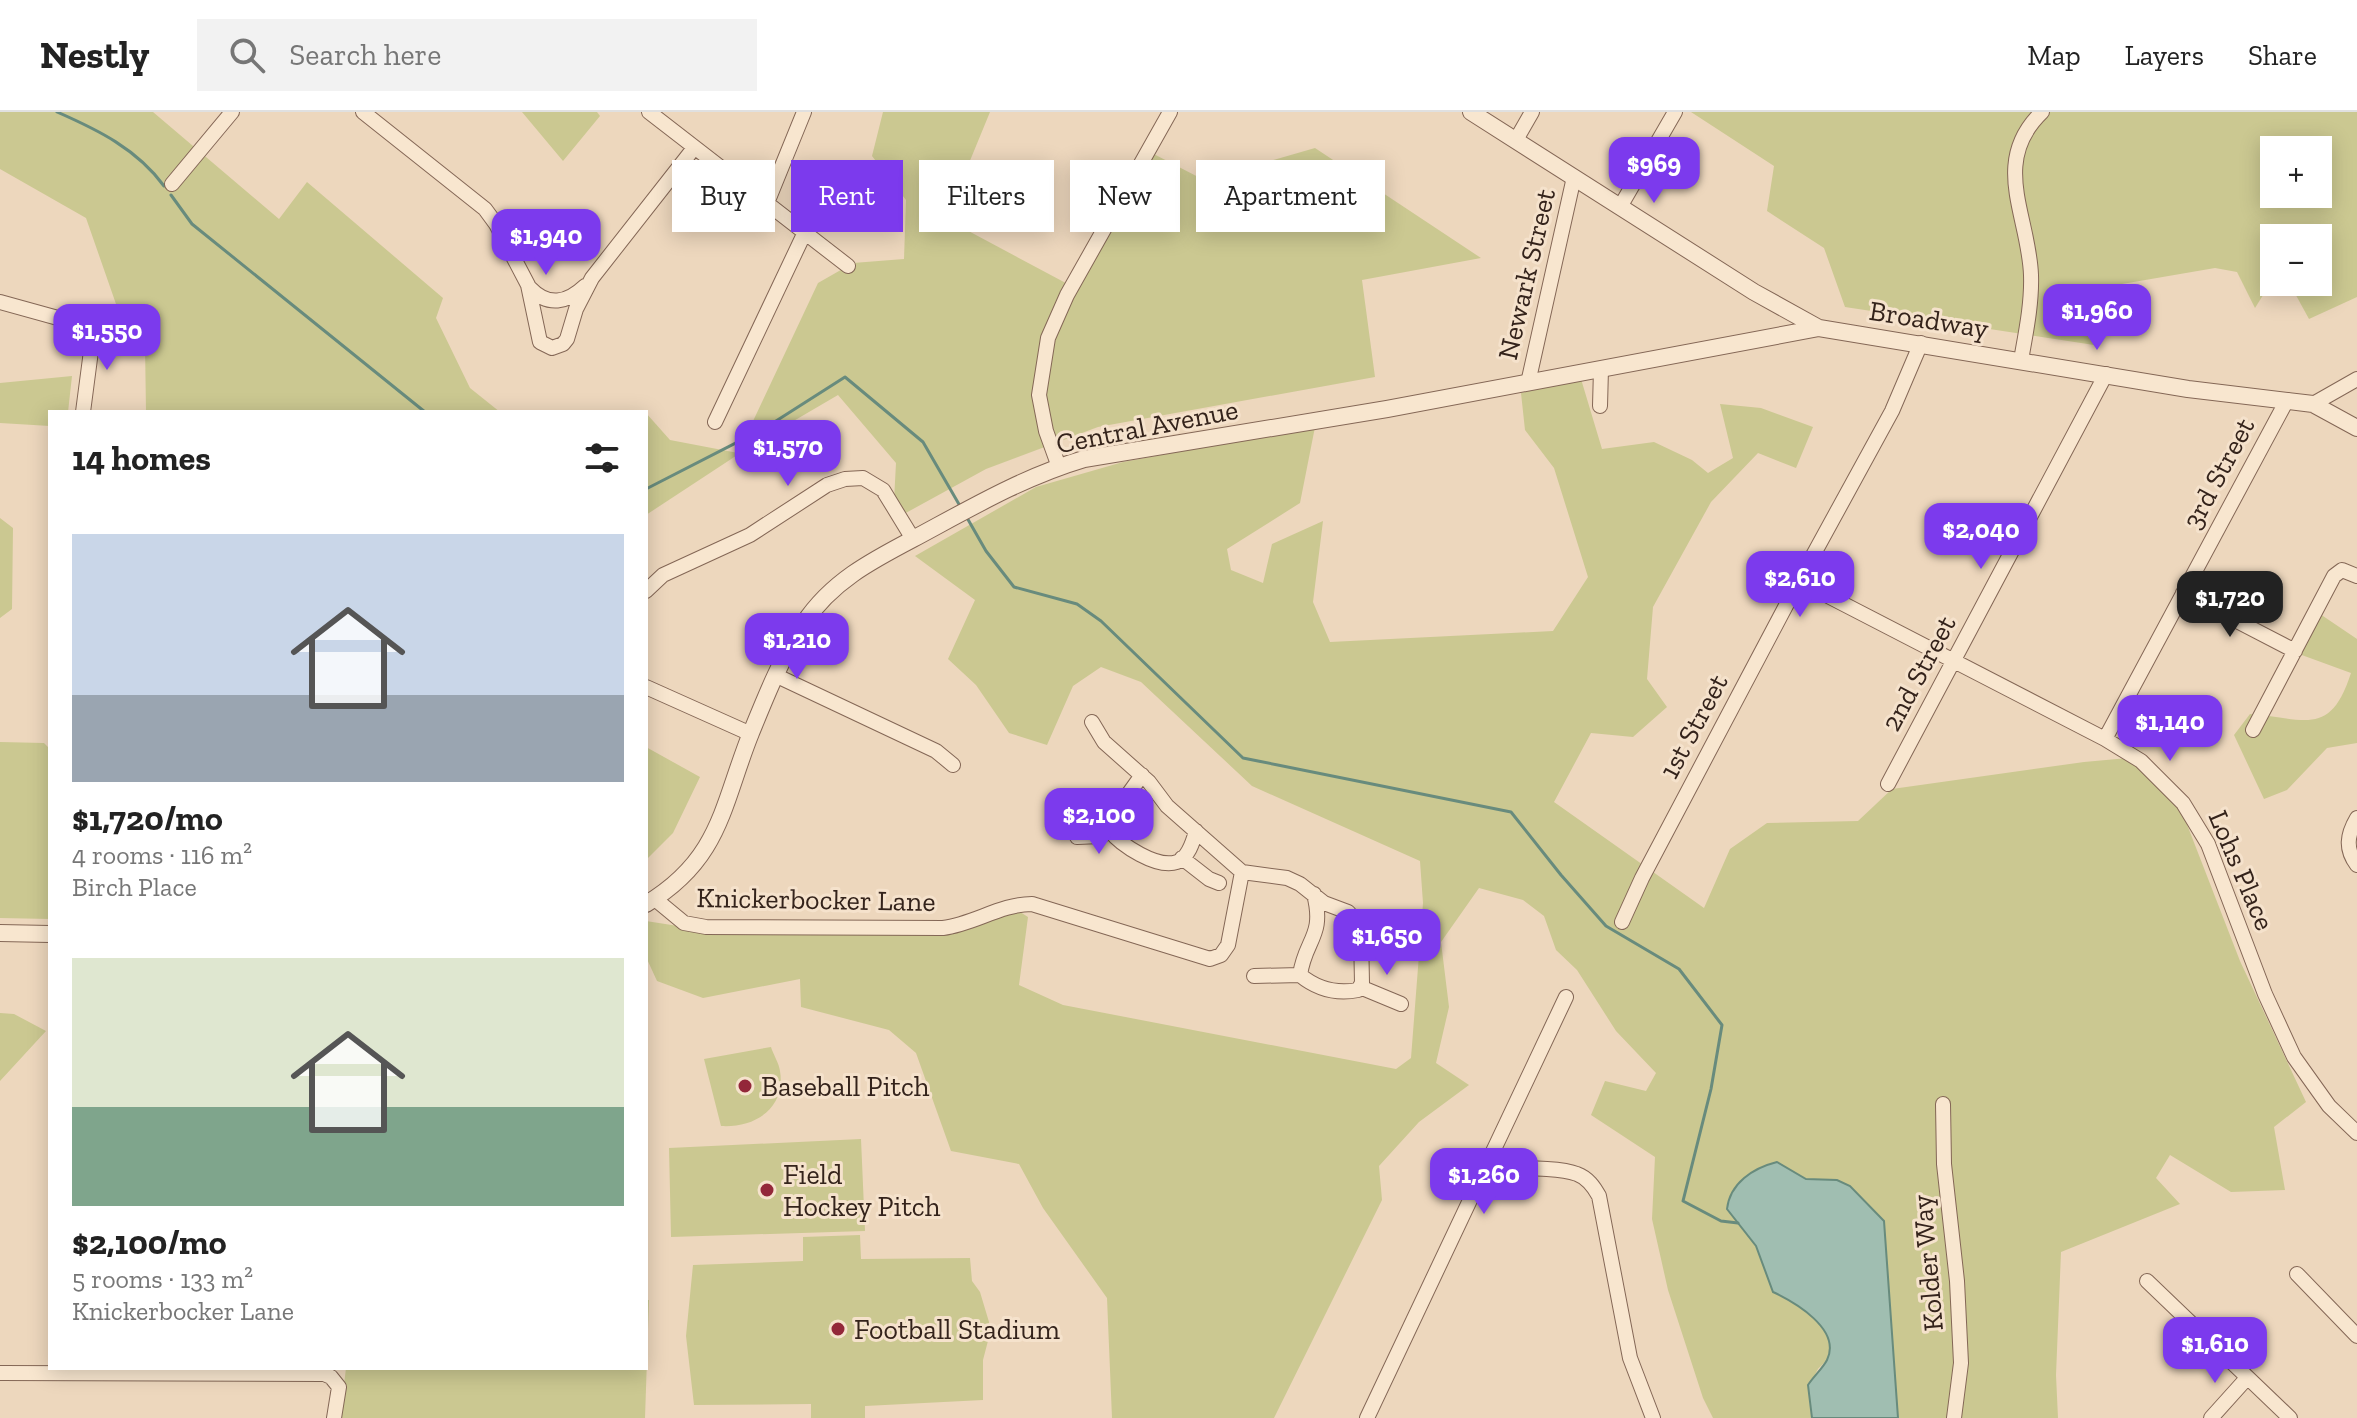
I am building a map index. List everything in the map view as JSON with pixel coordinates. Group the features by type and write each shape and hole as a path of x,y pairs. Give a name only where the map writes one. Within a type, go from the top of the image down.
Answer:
{"street":[{"path":"172,184 232,112"},
{"path":"363,112 485,209 528,285 540,342 552,348 563,344 592,278"},
{"path":"649,112 710,160"},
{"path":"775,183 804,112"},
{"path":"1059,467 1046,431 1039,395 1048,338 1067,295 1170,112"},
{"path":"1471,112 1754,292 1819,328"},
{"path":"1516,140 1532,112"},
{"path":"1620,207 1675,112"},
{"path":"2021,360 2031,272 2014,170 2022,140 2042,112"},
{"path":"528,285 545,299 572,297 592,278 694,148"},
{"name":"Newark Street","path":"1528,383 1574,177"},
{"path":"775,209 791,221"},
{"path":"715,422 805,232 848,266"},
{"path":"0,302 94,328 83,410"},
{"name":"Central Avenue","path":"650,902 689,869 716,831 751,734 790,646 821,601 863,565 963,510 1084,459 1528,383 1819,328"},
{"name":"Broadway","path":"1819,328 2188,389 2313,404 2357,428"},
{"name":"1st Street","path":"1622,922 1642,878 1892,411 1921,343"},
{"path":"1600,406 1601,369"},
{"name":"2nd Street","path":"1888,784 2106,374"},
{"path":"2313,404 2357,379"},
{"name":"3rd Street","path":"2105,739 2287,400"},
{"path":"648,589 663,575 750,535 827,485 845,479 863,478 883,490 913,539"},
{"path":"2253,730 2328,585 2342,570 2357,576"},
{"name":"Lohs Place","path":"1799,581 2105,739 2141,761 2183,803 2208,844 2265,994 2294,1057 2329,1106 2357,1133"},
{"path":"2183,593 2295,651"},
{"path":"777,676 936,751 953,765"},
{"path":"648,688 751,734"},
{"path":"1092,722 1104,742 1142,775 1167,806 1242,872 1287,878 1324,903 1348,912 1361,934 1360,987"},
{"path":"1142,775 1112,817 1110,831 1119,843 1151,859 1170,863 1182,858 1193,842 1196,831"},
{"path":"2357,818 2348,844 2357,865"},
{"path":"1077,837 1100,836 1110,831"},
{"path":"1182,858 1219,883"},
{"name":"Knickerbocker Lane","path":"650,902 684,923 706,927 943,928 1019,904 1032,904 1210,959 1221,955 1228,945 1242,872"},
{"path":"1300,975 1302,961 1316,936 1317,906 1314,894"},
{"path":"0,933 48,934"},
{"path":"1254,976 1300,975 1311,984 1344,993 1360,987"},
{"path":"1360,987 1401,1004"},
{"path":"1367,1418 1566,997"},
{"name":"Kolder Way","path":"1943,1104 1944,1164 1957,1281 1961,1363 1954,1418"},
{"path":"1487,1168 1568,1172 1578,1174 1594,1187 1599,1196 1630,1358 1653,1418"},
{"path":"2297,1274 2357,1336"},
{"path":"2147,1281 2290,1418"},
{"path":"0,1373 324,1374 339,1387 334,1418"},
{"path":"2211,1418 2247,1378"}],"shaded area":[{"path":"0,112 153,112 279,219 307,182 443,298 436,318 470,388 498,410 146,410 145,344 114,328 116,304 86,218 0,169"},
{"path":"522,112 597,112 600,116 563,161"},
{"path":"883,112 990,112 970,160 919,160 919,232 970,232 1077,289 1105,232 1180,232 1180,168 1196,176 1196,232 1385,232 1385,194 1481,258 1362,280 1375,377 1098,427 986,469 893,520 896,463 838,395 751,446 648,514 648,415 670,440 738,453 818,283 853,263 904,259 906,200 903,196 903,160 875,160 872,156"},
{"path":"1691,112 2357,112 2357,297 2309,319 2296,296 2332,296 2332,224 2260,224 2260,296 2262,296 2255,308 2237,272 2215,268 2122,284 2094,345 1845,307 1824,248 1767,211 1774,166"},
{"path":"1315,148 1333,160 1273,160"},
{"path":"1146,150 1165,160 1141,160"},
{"path":"72,376 68,410 48,410 48,426 0,423 0,383"},
{"path":"1581,379 1602,449 1654,442 1692,460 1708,473 1733,458 1720,404 1761,408 1813,427 1796,468 1758,453 1711,502 1653,607 1647,679 1667,707 1633,737 1591,733 1554,802 1704,908 1730,849 1767,823 1858,821 1892,789 2128,758 2181,809 2240,961 2306,1102 2274,1127 2285,1190 2231,1192 2170,1155 2156,1178 2180,1204 2061,1252 2056,1375 2058,1418 1898,1418 1884,1221 1850,1186 1837,1180 1807,1179 1727,1209 1756,1246 1773,1292 1814,1318 1828,1338 1830,1349 1827,1360 1818,1369 1811,1387 1812,1418 1713,1418 1703,1398 1668,1290 1652,1219 1655,1157 1591,1115 1605,1081 1646,1091 1656,1073 1616,1031 1577,970 1556,950 1544,916 1523,900 1479,888 1441,942 1449,1007 1436,1063 1469,1085 1419,1122 1379,1166 1382,1200 1274,1418 1112,1418 1107,1298 1043,1208 1019,1164 951,1151 916,1053 889,1030 801,1007 800,979 703,998 657,981 648,961 648,921 678,926 939,934 1017,910 1028,917 1019,985 1063,1005 1396,1069 1411,1058 1423,903 1420,861 1252,786 1141,682 1101,667 1073,686 1047,745 1009,733 976,685 948,659 975,600 915,556 1036,487 1123,462 1315,427 1300,503 1227,549 1231,570 1263,583 1272,544 1323,521 1313,602 1330,642 1553,631 1588,577 1554,468 1525,430 1521,393"},
{"path":"0,518 13,528 12,609 0,618"},
{"path":"2320,614 2357,639 2357,743 2327,748 2287,790 2264,799 2234,735 2250,714 2313,719 2324,716 2334,707 2351,673 2299,654"},
{"path":"0,742 44,743 48,747 48,919 0,918"},
{"path":"648,748 700,777 673,833 648,858"},
{"path":"0,1013 14,1014 46,1031 0,1081"},
{"name":"Baseball Pitch","path":"771,1047 781,1084 773,1106 765,1114 745,1124 721,1126 704,1059"},
{"name":"Field Hockey Pitch","path":"861,1139 865,1231 671,1237 669,1148"},
{"path":"1777,1162 1806,1179 1837,1180 1850,1186 1884,1221 1898,1418 1812,1418 1808,1385 1827,1360 1830,1349 1828,1338 1814,1318 1773,1292 1756,1246 1727,1209 1733,1192 1744,1178 1759,1168"},
{"name":"Football Stadium","path":"860,1235 861,1259 970,1258 972,1281 980,1292 989,1322 983,1360 983,1400 865,1406 865,1418 811,1418 811,1404 694,1405 686,1336 693,1265 803,1261 803,1237"},
{"path":"346,1370 647,1370 645,1418 340,1418"}],"waterway":[{"path":"57,112 129,151 164,186"},
{"path":"171,195 192,224 423,410"},
{"path":"648,488 765,428 845,377 923,442 960,506"},
{"path":"966,516 986,551 1014,587 1077,604 1101,621 1243,758 1511,812 1606,926 1679,969 1722,1025 1711,1089 1683,1201 1721,1221 1738,1223"}],"place":[{"name":"Baseball Pitch","path":"745,1086"},
{"name":"Field Hockey Pitch","path":"767,1190"},
{"name":"Football Stadium","path":"838,1329"}]}
